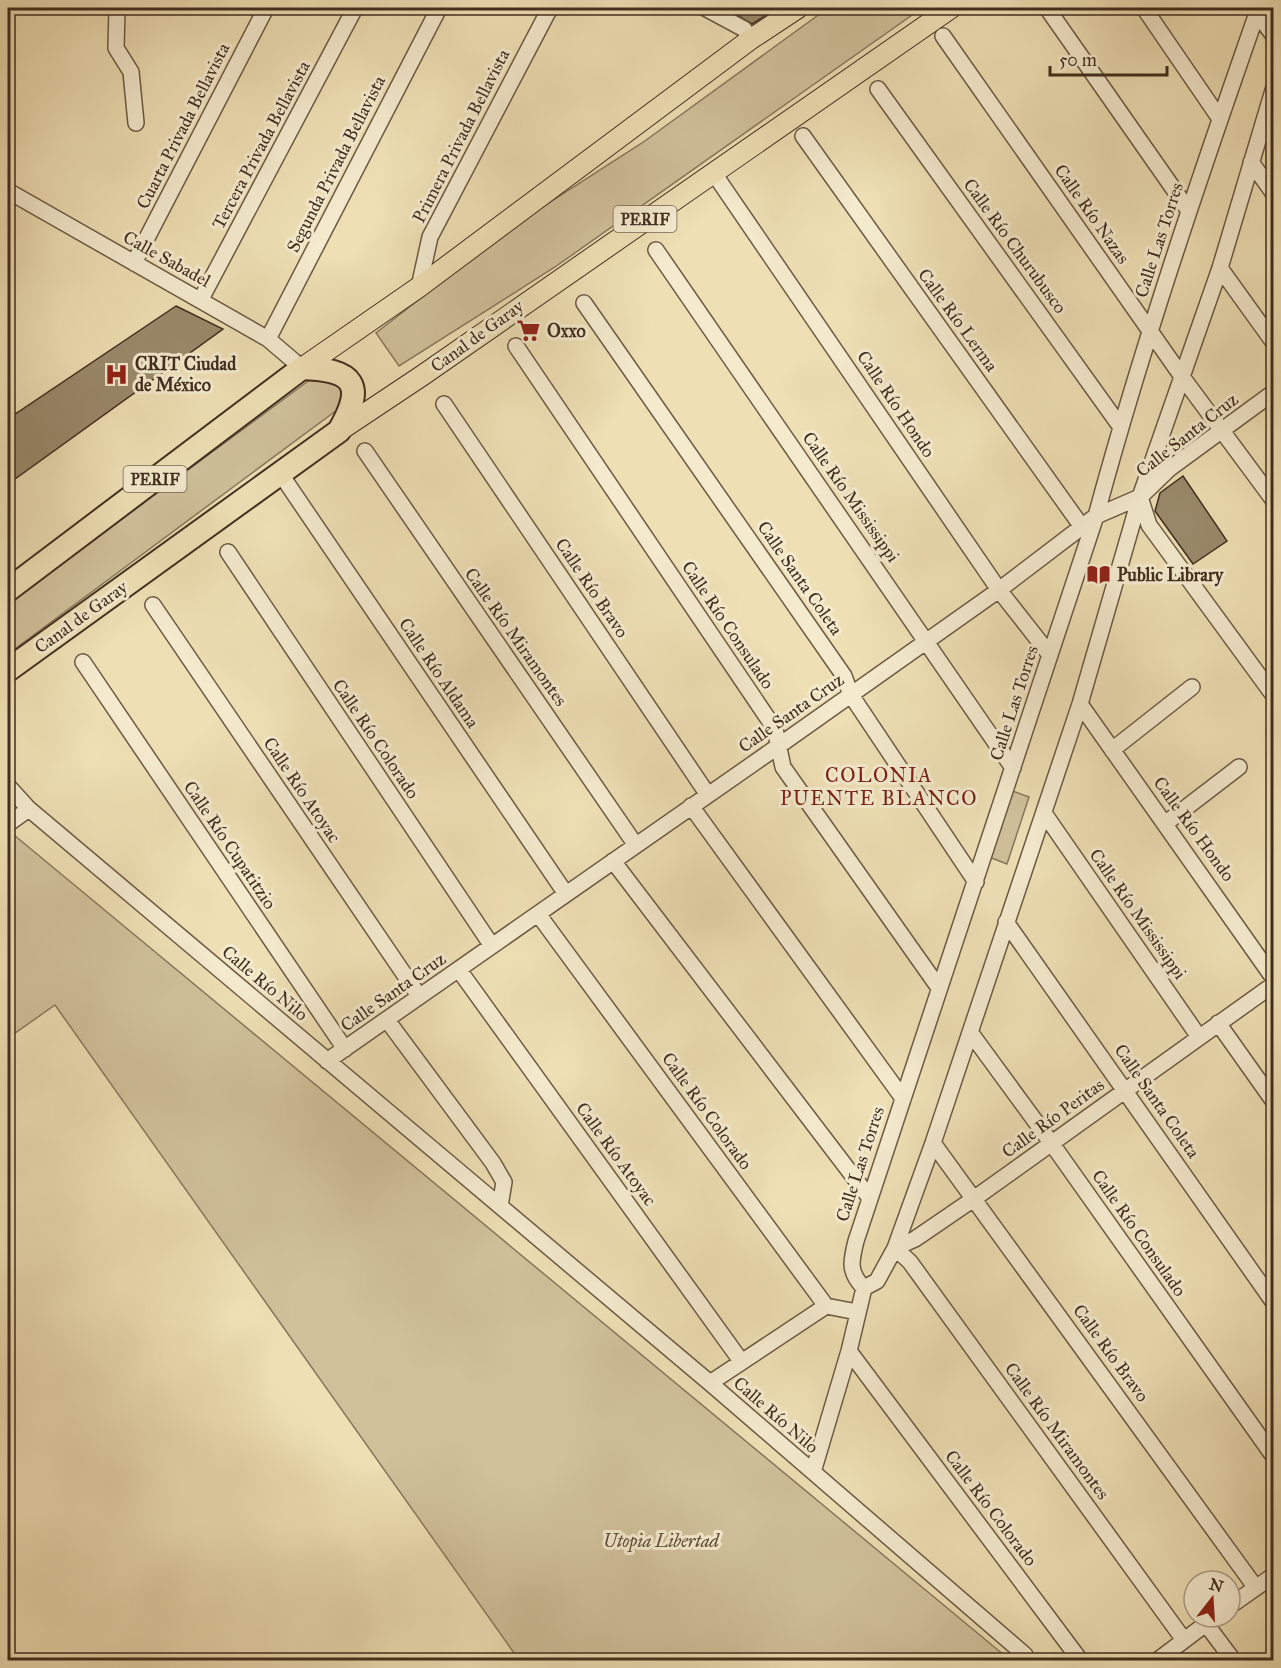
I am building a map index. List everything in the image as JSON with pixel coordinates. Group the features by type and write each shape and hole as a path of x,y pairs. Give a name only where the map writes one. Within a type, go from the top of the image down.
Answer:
{"highway":[{"path":"302,368 325,369 339,373 351,383 354,398 339,431"},
{"name":"PERIF","path":"8,590 302,368"},
{"name":"Canal de Garay","path":"8,670 339,431"}],"main road":[{"name":"PERIF","path":"302,368 419,287 748,34 798,8"},
{"name":"Canal de Garay","path":"339,431 951,8"}],"street":[{"path":"117,8 116,48 131,72 136,123"},
{"name":"Cuarta Privada Bellavista","path":"134,263 266,8"},
{"name":"Tercera Privada Bellavista","path":"201,300 355,8"},
{"name":"Segunda Privada Bellavista","path":"268,339 439,8"},
{"name":"Primera Privada Bellavista","path":"419,287 430,237 550,8"},
{"path":"705,8 748,34"},
{"path":"1047,8 1189,211"},
{"path":"1144,8 1220,118"},
{"path":"1255,10 1274,36"},
{"name":"Calle Las Torres","path":"864,1288 854,1278 850,1267 869,1197 1014,768 1096,516 1120,426 1255,10"},
{"name":"Calle Río Nazas","path":"944,36 1183,378 1274,501"},
{"path":"813,1472 849,1351 864,1288 878,1281 895,1248 933,1143 1044,813 1080,704 1140,497 1220,268 1274,87"},
{"name":"Calle Río Churubusco","path":"878,89 1120,426"},
{"name":"Calle Río Lerma","path":"803,136 1083,527"},
{"path":"1251,162 1274,194"},
{"name":"Calle Río Hondo","path":"713,172 999,590 1050,655"},
{"name":"Calle Sabadel","path":"8,191 268,339 302,368"},
{"name":"Calle Río Mississippi","path":"656,250 1014,768"},
{"path":"1220,268 1274,343"},
{"name":"Calle Santa Coleta","path":"584,303 844,676 851,695 976,882"},
{"name":"Calle Río Consulado","path":"516,346 775,729 783,767 939,988"},
{"name":"Calle Santa Cruz","path":"327,1061 851,695 999,590 1096,516 1140,497 1169,469 1274,392"},
{"name":"Calle Río Bravo","path":"444,404 708,795"},
{"name":"Calle Río Miramontes","path":"365,451 635,844"},
{"name":"Calle Río Aldama","path":"280,473 567,894"},
{"path":"1140,497 1149,525 1274,696"},
{"name":"Calle Río Colorado","path":"228,552 492,946"},
{"name":"Calle Río Atoyac","path":"153,605 420,996"},
{"name":"Calle Río Cupatitzio","path":"83,662 345,1049"},
{"path":"1112,750 1192,687"},
{"name":"Calle Río Hondo","path":"1080,704 1274,979"},
{"path":"1166,823 1239,767"},
{"name":"Calle Río Nilo","path":"8,786 29,809 710,1383 1022,1658"},
{"path":"692,806 902,1097"},
{"path":"8,824 29,809"},
{"name":"Calle Río Mississippi","path":"1044,813 1200,1036"},
{"path":"613,861 869,1197"},
{"name":"Calle Río Colorado","path":"538,914 826,1306"},
{"name":"Calle Santa Coleta","path":"1006,922 1274,1304"},
{"name":"Calle Río Atoyac","path":"459,970 741,1361"},
{"name":"Calle Río Peritas","path":"895,1248 915,1239 975,1198 1274,984"},
{"path":"387,1020 493,1163 504,1182 500,1206"},
{"path":"1218,1023 1274,1102"},
{"name":"Calle Río Consulado","path":"970,1032 1274,1457"},
{"name":"Calle Río Bravo","path":"933,1143 1256,1588"},
{"name":"Calle Río Miramontes","path":"895,1248 910,1262 1184,1640"},
{"path":"710,1383 826,1306 857,1312"},
{"name":"Calle Río Colorado","path":"849,1351 1080,1660"},
{"path":"1242,1598 1274,1575"},
{"path":"1158,1660 1199,1629"},
{"path":"1216,1629 1233,1660"}],"green space":[{"path":"828,8 922,8 555,267 399,366 376,333 519,222 642,143"},
{"path":"315,376 342,388 344,399 337,410 8,654 8,603"},
{"path":"1010,790 1029,797 1007,864 989,857"},
{"name":"Utopia Libertad","path":"14,835 1004,1655 1000,1660 519,1660 55,1005 8,1038 8,840"}],"building":[{"path":"725,8 777,8 752,24"},
{"name":"CRIT Ciudad de México","path":"176,306 223,329 8,484 8,419"},
{"path":"1183,476 1227,541 1193,564 1155,511 1160,493"}],"place":[{"name":"Oxxo","path":"529,331"},
{"name":"CRIT Ciudad de México","path":"117,374"},
{"name":"Public Library","path":"1099,575"}],"district":[{"name":"COLONIA PUENTE BLANCO","path":"879,786"}]}
